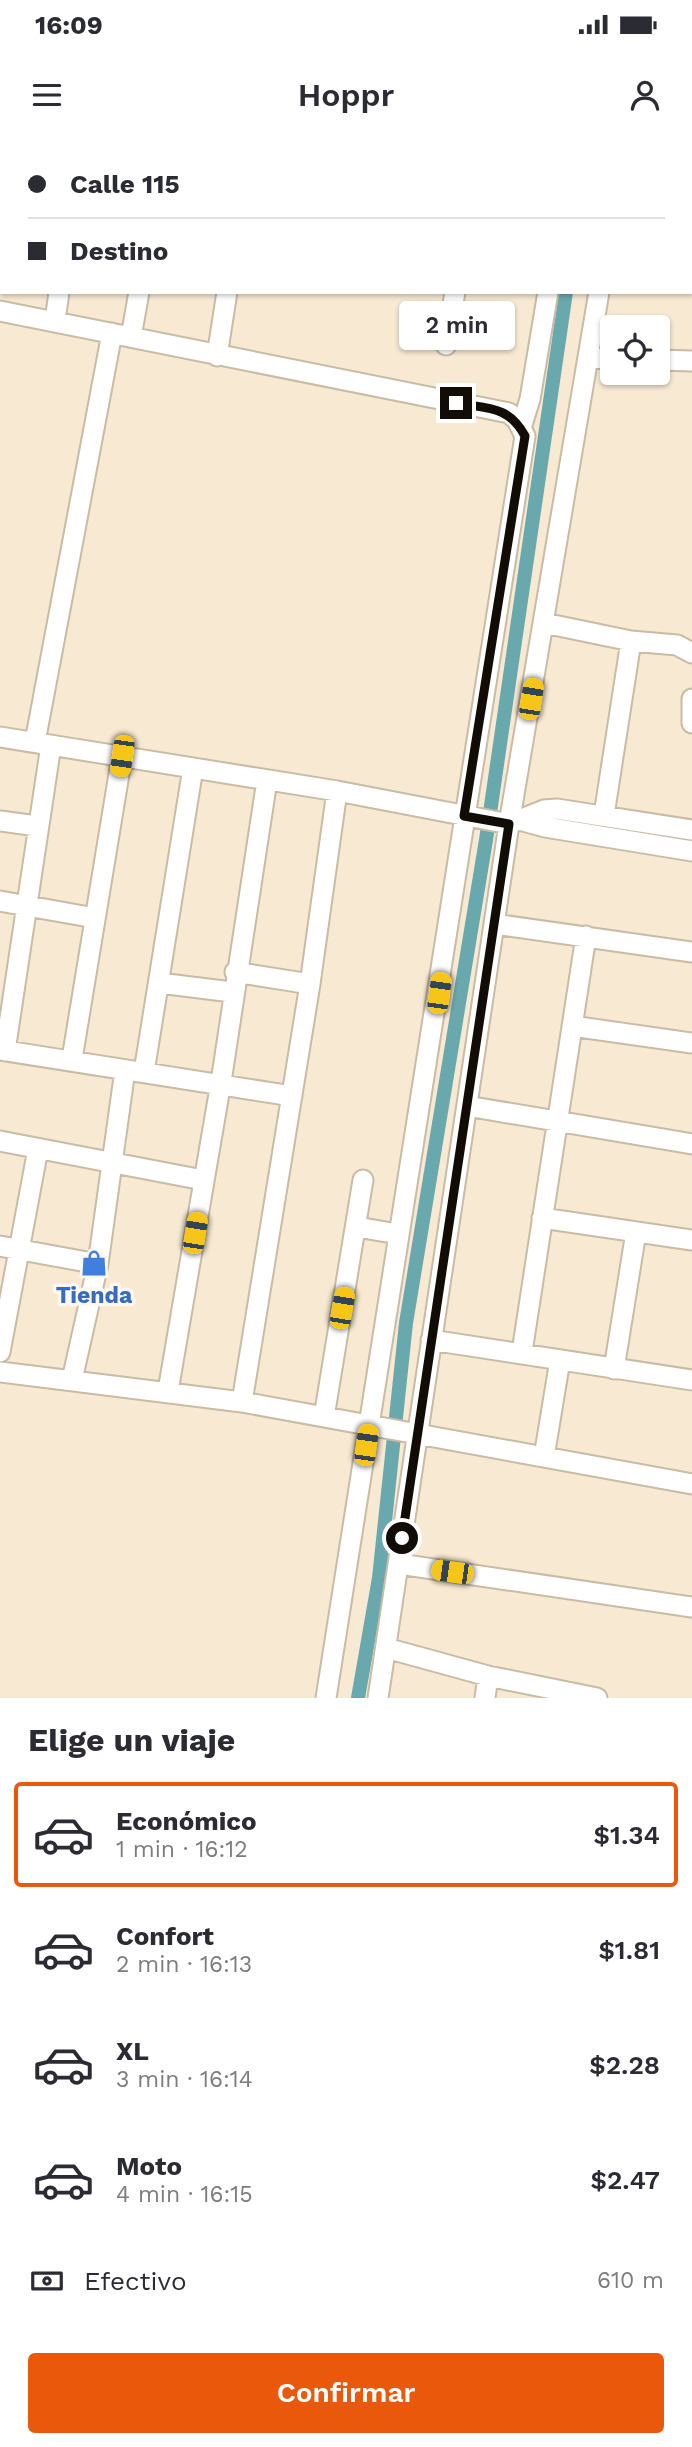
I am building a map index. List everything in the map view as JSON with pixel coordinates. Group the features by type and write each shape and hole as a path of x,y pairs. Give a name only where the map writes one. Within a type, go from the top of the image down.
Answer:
{"street":[{"path":"55,321 59,294"},
{"path":"138,294 122,335 43,743 37,825 2,1050 221,1082 292,1096"},
{"path":"217,356 227,294"},
{"path":"446,345 454,294"},
{"path":"521,428 530,399 548,294"},
{"path":"378,1698 399,1564 410,1432 430,1340 494,924 591,358 599,294"},
{"path":"0,311 509,413 521,428 525,443 427,1076 398,1234 372,1425 326,1698"},
{"path":"591,358 600,358"},
{"path":"670,360 692,361"},
{"path":"544,623 631,641 677,645 692,653"},
{"path":"604,816 631,641"},
{"path":"692,699 692,723"},
{"path":"0,737 692,851"},
{"path":"72,1059 122,756"},
{"path":"72,1380 98,1264 113,1165 134,1071 159,984 193,768"},
{"path":"168,1391 221,1082 235,972 267,780"},
{"path":"242,1402 310,984 337,791"},
{"path":"512,823 544,810 557,809 692,830"},
{"path":"0,821 37,825"},
{"path":"0,901 95,918"},
{"path":"494,924 692,952"},
{"path":"522,1352 586,936"},
{"path":"235,972 310,984"},
{"path":"159,984 232,992"},
{"path":"572,1026 692,1043"},
{"path":"467,1106 692,1144"},
{"path":"0,1141 113,1165 204,1180"},
{"path":"0,1352 9,1248 38,1149"},
{"path":"324,1417 363,1180"},
{"path":"542,1218 692,1240"},
{"path":"357,1227 398,1234"},
{"path":"614,1368 636,1232"},
{"path":"9,1248 98,1264"},
{"path":"430,1340 692,1380"},
{"path":"544,1457 560,1360"},
{"path":"0,1372 242,1402 692,1484"},
{"path":"399,1564 692,1607"},
{"path":"386,1648 488,1676 584,1697"},
{"path":"485,1698 488,1676"}],"waterway":[{"path":"358,1698 379,1578 406,1323 486,840 566,294"}],"place":[{"name":"Tienda","path":"94,1263"}],"route":[{"path":"402,1538 509,824 464,816 525,436 517,420 509,413 456,403"}]}
